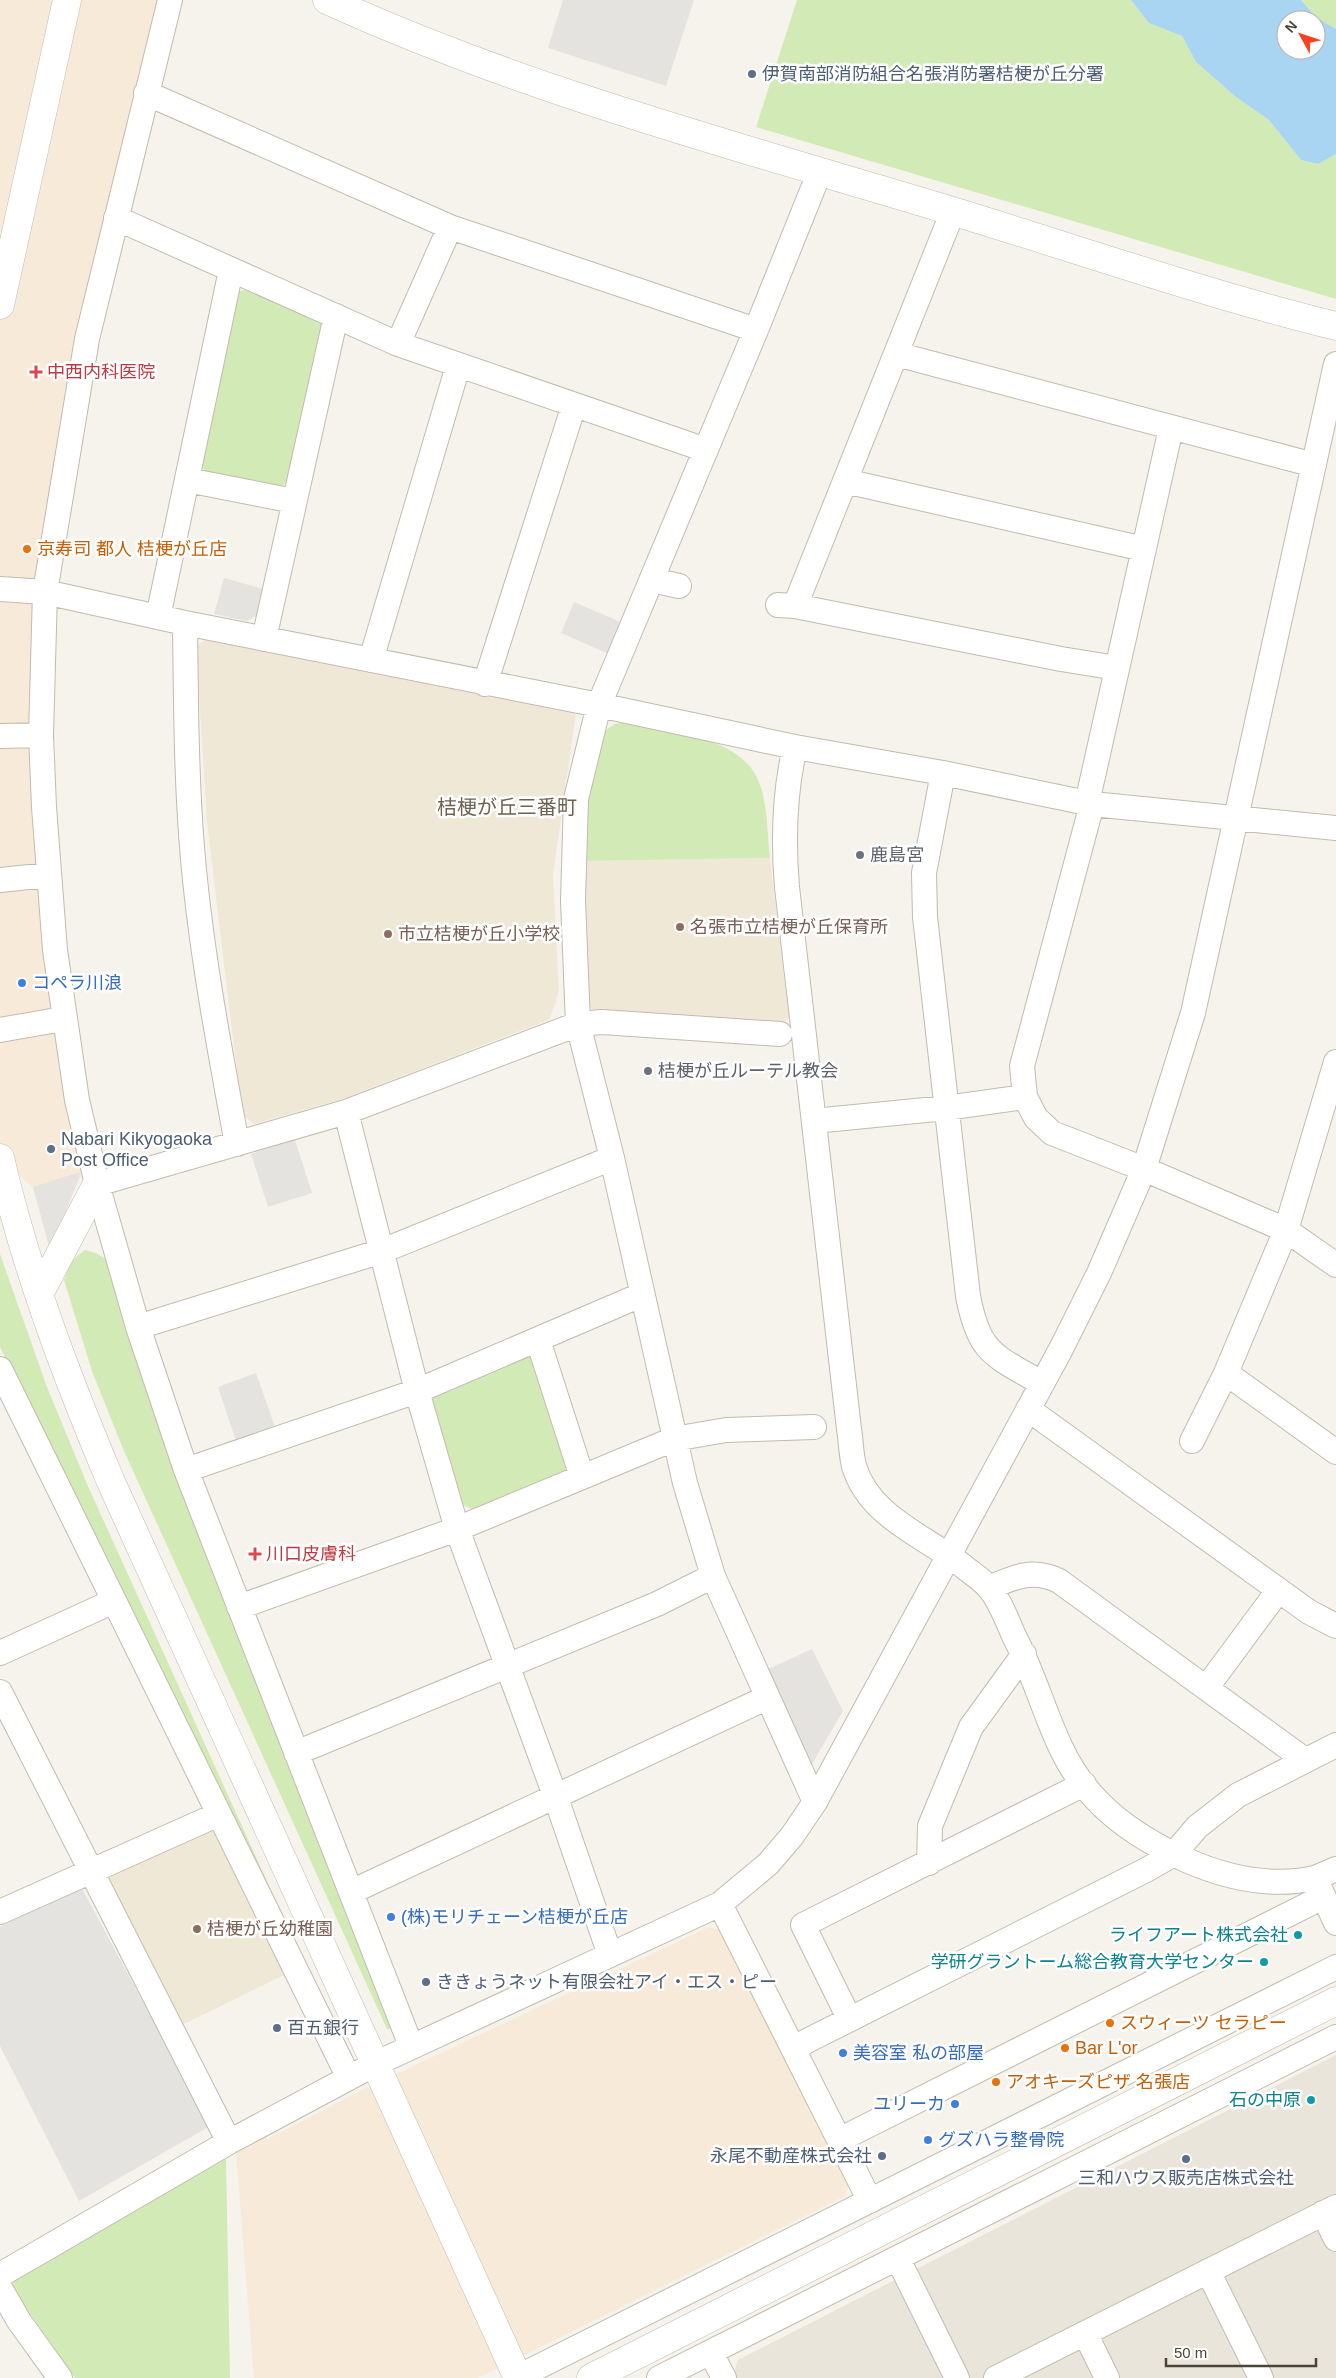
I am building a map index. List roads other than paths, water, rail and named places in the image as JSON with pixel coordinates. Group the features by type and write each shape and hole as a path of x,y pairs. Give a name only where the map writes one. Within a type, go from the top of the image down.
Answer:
{"street":[{"path":"0,306 66,0"},
{"path":"170,0 87,339 45,592 41,735 48,875 64,1019 77,1100 97,1184 138,1327 186,1470 411,2046"},
{"path":"327,0 378,24 559,90 1186,283 1336,326"},
{"path":"146,93 450,227 756,330"},
{"path":"815,1802 766,1698 713,1576 700,1538 674,1439 612,1158 578,1024 574,902 576,799 599,705 756,330 820,171"},
{"path":"953,211 845,481 787,606 1117,668"},
{"path":"116,218 398,344 706,450"},
{"path":"398,344 450,227"},
{"path":"158,617 231,270"},
{"path":"264,639 336,316"},
{"path":"896,354 1314,465"},
{"path":"0,2275 229,2142 375,2064 720,1904 768,1864 792,1836 815,1802 1028,1409 1099,1273 1144,1169 1194,1013 1234,820 1314,465 1329,428 1336,364"},
{"path":"371,660 458,366"},
{"path":"485,684 574,405"},
{"path":"1171,428 1117,668 1090,803 1022,1066 1025,1097 1036,1118 1052,1133 1144,1169 1286,1230 1336,1265"},
{"path":"187,480 294,501"},
{"path":"845,481 1144,549"},
{"path":"652,580 679,586"},
{"path":"0,589 45,592 185,623 485,684 599,705 795,747 943,773 1090,803 1234,820 1336,828"},
{"path":"185,623 186,720 192,847 203,952 237,1144"},
{"path":"0,736 41,735"},
{"path":"795,747 788,780 783,845 854,1466 861,1482 876,1504 889,1516 950,1556 990,1588 1024,1654 1062,1751 1095,1801 1130,1829 1174,1854 1209,1870 1233,1877 1293,1883 1319,1888"},
{"path":"943,773 924,873 925,917 968,1296 977,1330 985,1346 994,1356 1041,1384"},
{"path":"0,880 48,875"},
{"path":"0,1030 64,1019"},
{"path":"39,1294 97,1184 346,1112 578,1024 602,1022 780,1034"},
{"path":"1192,1441 1226,1373 1286,1230 1336,1062"},
{"path":"814,1121 946,1108 1025,1097"},
{"path":"346,1112 417,1391 457,1529 556,1798 610,1955"},
{"path":"138,1327 382,1251 612,1158"},
{"path":"1,1167 24,1252 68,1380 111,1482 518,2378 1336,1967"},
{"path":"186,1470 417,1391 641,1295"},
{"path":"538,1340 582,1477"},
{"path":"0,1369 348,2078"},
{"path":"1226,1373 1336,1452"},
{"path":"1028,1409 1278,1591 1309,1612 1336,1626"},
{"path":"239,1607 457,1529 674,1439 726,1430 814,1427"},
{"path":"990,1588 1023,1574 1037,1573 1048,1575 1059,1581 1305,1760"},
{"path":"296,1753 657,1604 713,1576"},
{"path":"1207,1688 1278,1591"},
{"path":"0,1653 114,1601"},
{"path":"929,1863 930,1826 971,1727 1024,1654"},
{"path":"0,1692 229,2142"},
{"path":"351,1892 556,1798 766,1698"},
{"path":"793,2048 1174,1854 1197,1827 1238,1795 1336,1745"},
{"path":"849,2018 803,1925 1084,1784"},
{"path":"0,1912 219,1814"},
{"path":"839,2140 1319,1888 1336,1869"},
{"path":"1319,1888 1336,1923"},
{"path":"720,1904 870,2201"},
{"path":"591,2378 1336,2001"},
{"path":"659,2378 1336,2037"},
{"path":"996,2378 1329,2210 1336,2239"},
{"path":"898,2259 957,2378"},
{"path":"1208,2271 1261,2378"},
{"path":"0,2288 19,2320 60,2378"},
{"path":"1084,2333 1107,2378"},
{"path":"711,2353 724,2378"}],"water":[{"path":"1131,0 1301,0 1310,10 1276,10 1276,60 1326,60 1326,23 1336,29 1336,154 1318,164 1301,160 1269,120 1236,97 1196,62 1182,36 1149,23"}],"place":[{"name":"伊賀南部消防組合名張消防署桔梗が丘分署","path":"752,74"},
{"name":"中西内科医院","path":"36,372"},
{"name":"京寿司 都人 桔梗が丘店","path":"27,549"},
{"name":"鹿島宮","path":"860,855"},
{"name":"名張市立桔梗が丘保育所","path":"680,927"},
{"name":"市立桔梗が丘小学校","path":"388,934"},
{"name":"コペラ川浪","path":"22,983"},
{"name":"桔梗が丘ルーテル教会","path":"648,1071"},
{"name":"Nabari Kikyogaoka Post Office","path":"51,1149"},
{"name":"川口皮膚科","path":"255,1554"},
{"name":"(株)モリチェーン桔梗が丘店","path":"391,1917"},
{"name":"桔梗が丘幼稚園","path":"197,1929"},
{"name":"ライフアート株式会社","path":"1298,1935"},
{"name":"学研グラントーム総合教育大学センター","path":"1264,1962"},
{"name":"ききょうネット有限会社アイ・エス・ピー","path":"426,1982"},
{"name":"スウィーツ セラピー","path":"1110,2023"},
{"name":"百五銀行","path":"277,2028"},
{"name":"Bar L'or","path":"1065,2048"},
{"name":"美容室 私の部屋","path":"843,2053"},
{"name":"アオキーズピザ 名張店","path":"996,2082"},
{"name":"石の中原","path":"1311,2100"},
{"name":"ユリーカ","path":"955,2104"},
{"name":"グズハラ整骨院","path":"928,2140"},
{"name":"永尾不動産株式会社","path":"882,2156"},
{"name":"三和ハウス販売店株式会社","path":"1186,2159"}],"district":[{"name":"桔梗が丘三番町","path":"507,807"}]}
